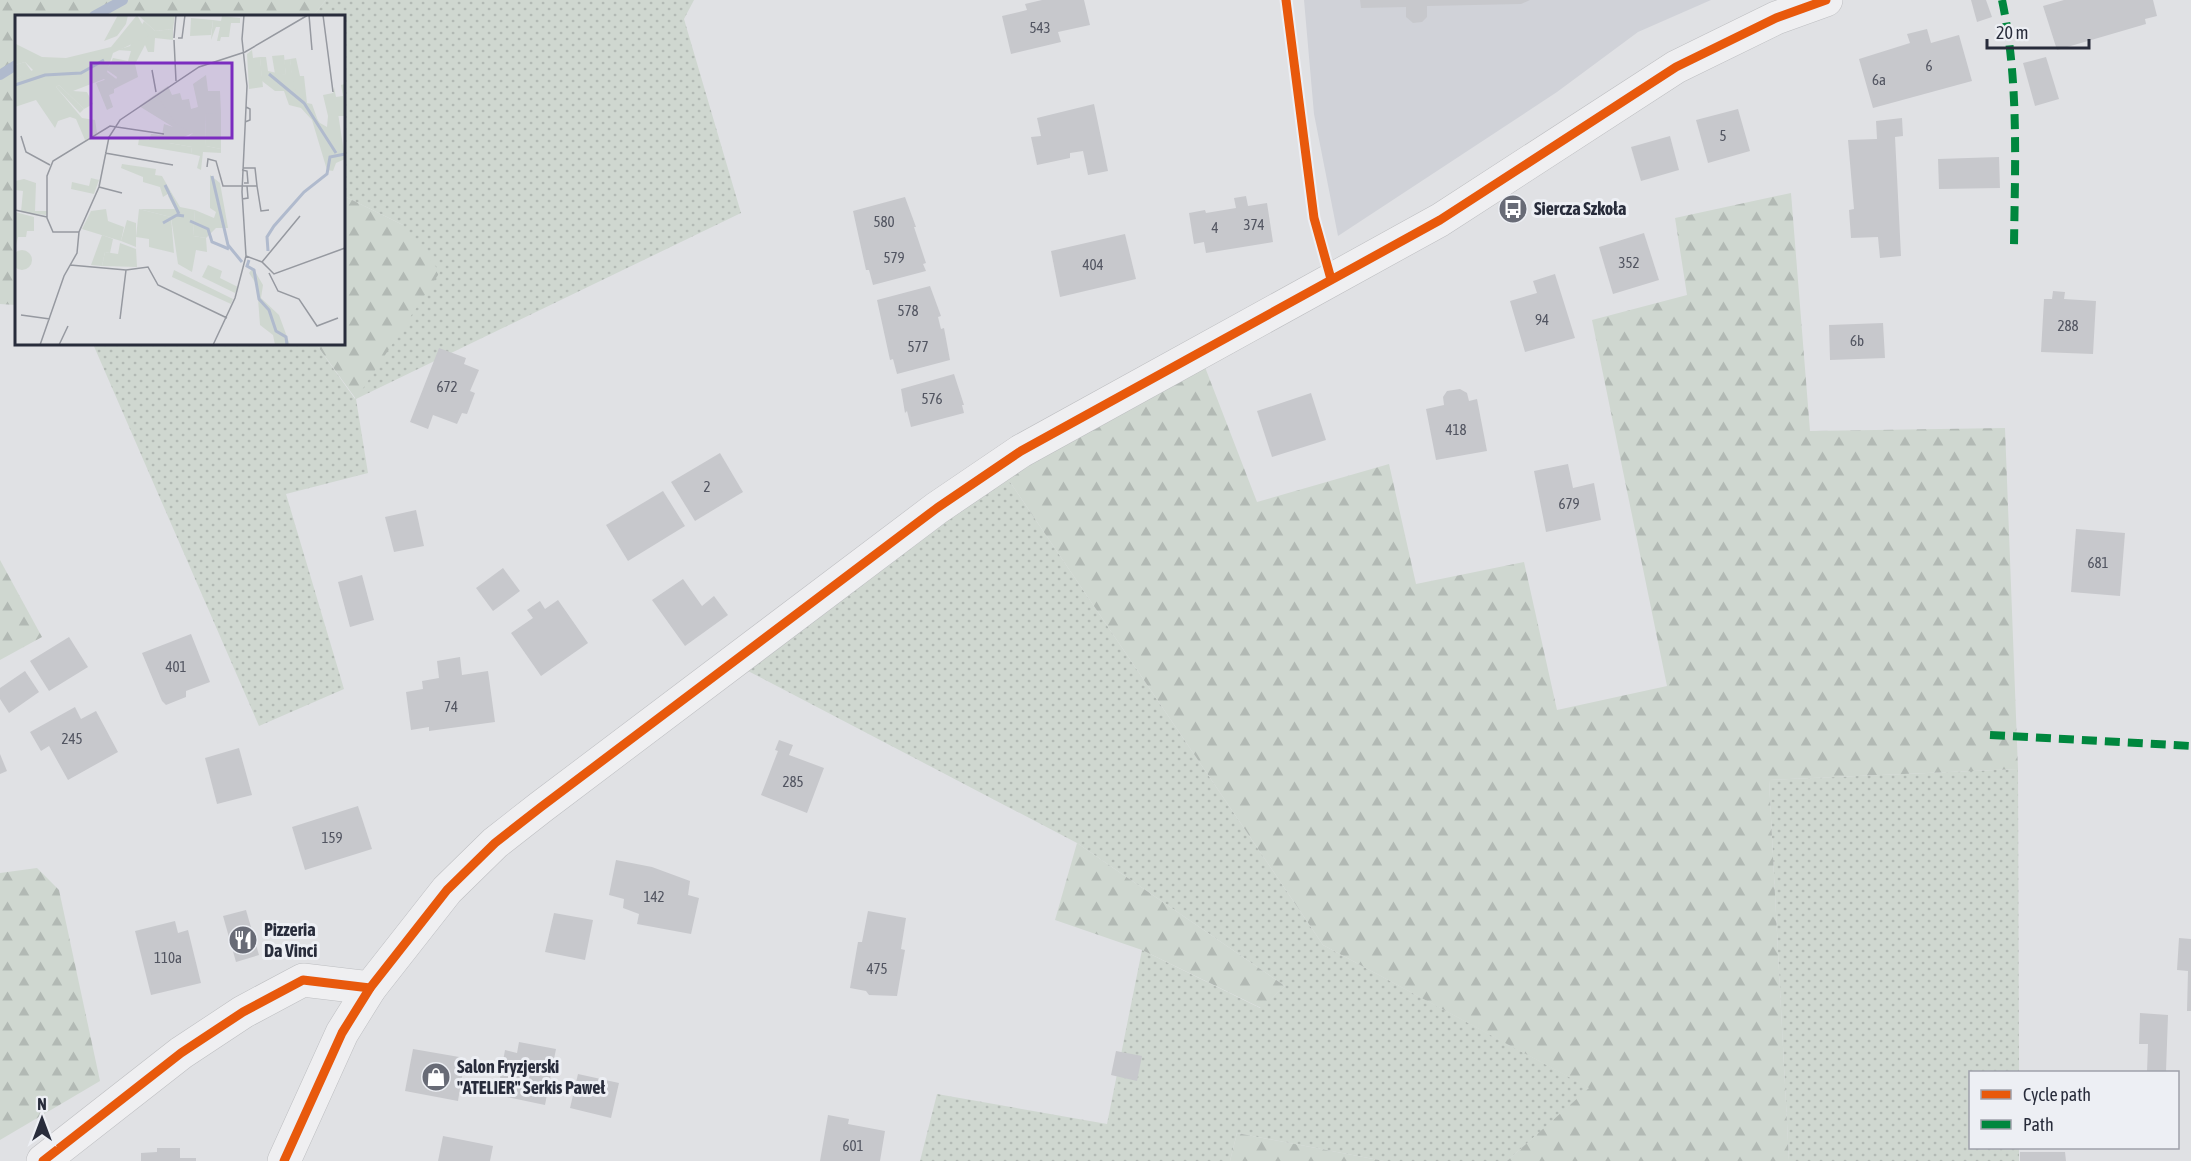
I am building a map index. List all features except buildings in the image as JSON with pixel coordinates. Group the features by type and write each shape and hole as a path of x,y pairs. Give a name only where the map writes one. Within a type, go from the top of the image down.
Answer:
{"street":[{"path":"284,1161 342,1033 370,988 447,890 495,843 937,508 1011,457 1440,220 1676,67 1776,18 1826,0"},
{"path":"43,1161 181,1053 243,1012 303,980 370,988"}],"shaded area":[{"path":"1304,0 1711,0 1638,32 1557,92 1338,236 1314,114"}],"green space":[{"path":"0,0 326,0 314,15 15,15 15,305 0,304"},
{"path":"326,0 694,0 684,19 741,213 356,399 368,473 286,494 344,689 259,726 93,345 317,345 355,399 403,225 345,196 345,15 314,15"},
{"path":"1791,193 1810,431 2005,428 2018,769 1769,780 1789,1161 1507,1161 1589,1088 1323,945 1006,476 1203,362 1257,502 1389,464 1416,584 1524,562 1557,710 1667,686 1592,320 1687,295 1675,218"},
{"path":"345,196 403,225 440,272 356,399 317,345 345,345"},
{"path":"1006,476 1323,945 1590,1088 1507,1161 1384,1161 1237,1133 1230,1161 920,1161 937,1094 1107,1124 1142,950 1260,1008 1285,986 1077,843 748,671"},
{"path":"0,560 42,637 0,660"},
{"path":"2018,769 2019,1071 1969,1071 1969,1149 2019,1149 2019,1161 1789,1161 1769,780"},
{"path":"1077,843 1285,986 1261,1008 1142,950 1055,920"},
{"path":"37,868 59,890 100,1081 0,1140 0,873"},
{"path":"1237,1133 1384,1161 1230,1161"}],"waterway":[{"path":"96,15 123,0"},
{"path":"0,75 15,66"}],"marked path":[{"path":"2002,0 2014,91 2014,245"},
{"path":"1990,735 2191,746"}],"cycle path":[{"path":"1286,0 1314,218 1331,279"},
{"path":"284,1161 342,1033 370,988 447,890 495,843 541,807 937,508 1021,451 1440,220 1676,67 1776,18 1826,0"},
{"path":"43,1161 181,1053 243,1012 303,980 370,988"}],"place":[{"name":"Siercza Szkoła","path":"1513,209"},
{"name":"Pizzeria Da Vinci","path":"243,940"},
{"name":"Salon Fryzjerski \"ATELIER\" Serkis Paweł","path":"436,1077"}]}
